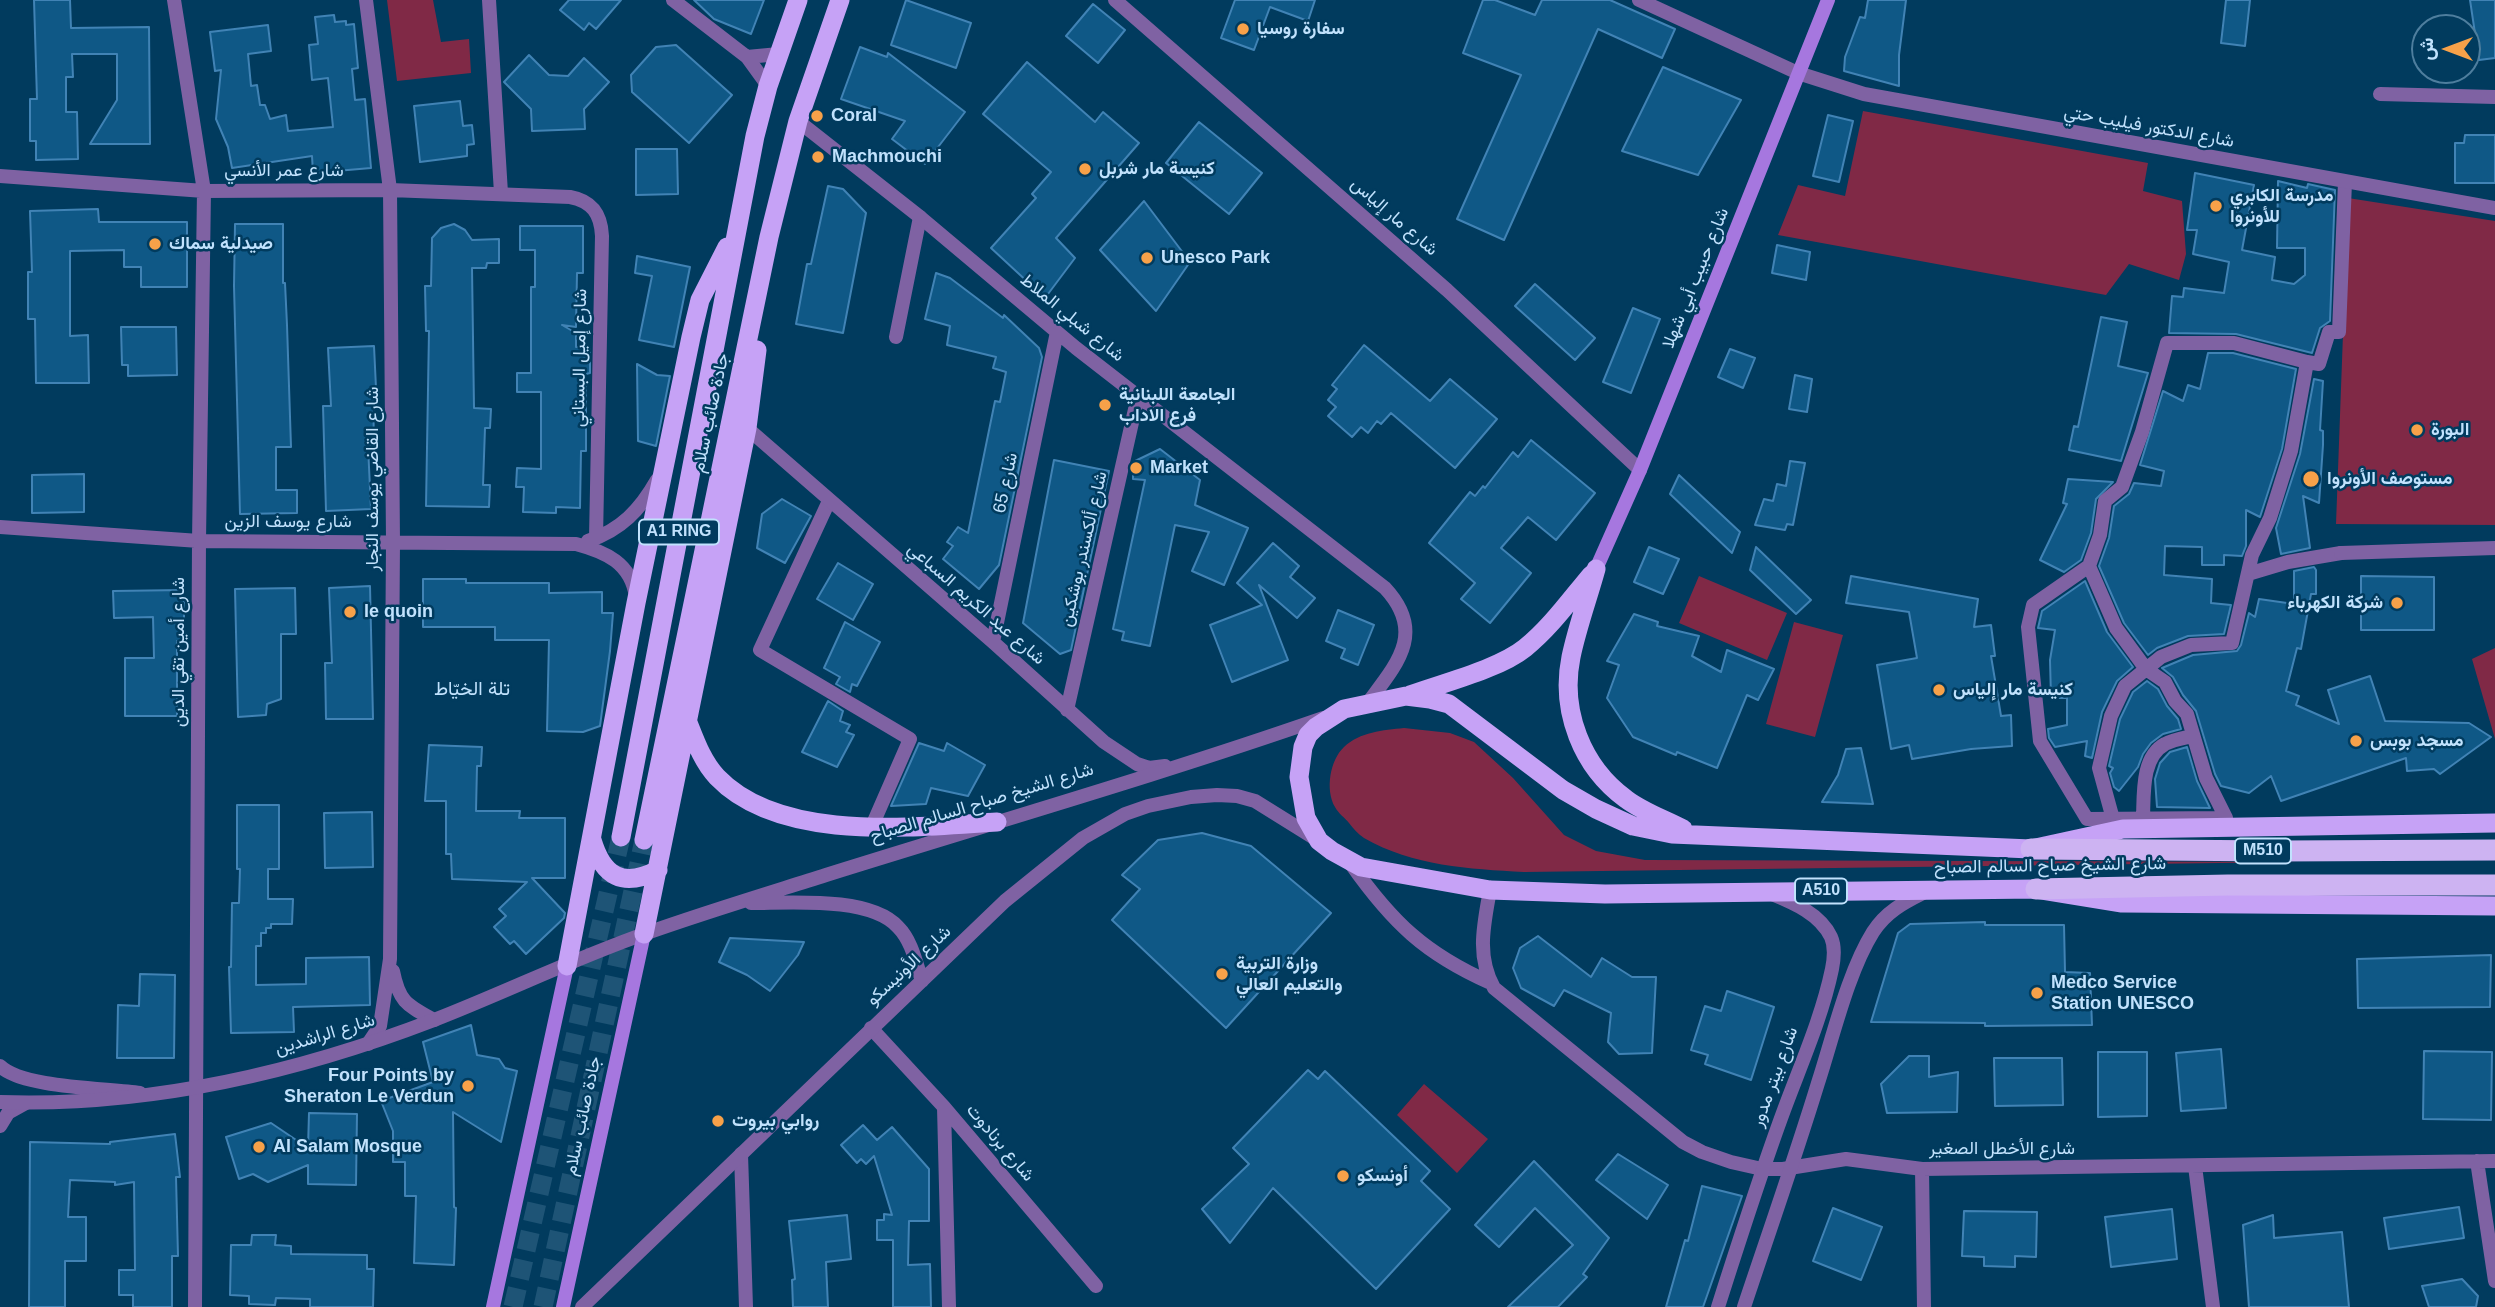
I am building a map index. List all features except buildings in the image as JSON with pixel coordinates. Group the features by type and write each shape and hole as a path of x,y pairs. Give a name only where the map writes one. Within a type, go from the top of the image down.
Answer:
{"highway":[{"name":"جادة صائب سلام","path":"621,837 755,136 768,86 798,0"},
{"name":"جادة صائب سلام","path":"644,840 769,237 798,121 840,0"},
{"path":"567,966 636,603 700,300 737,227"},
{"path":"644,934 747,428 769,237"},
{"path":"1338,712 1406,696 1499,662 1524,649 1596,569"},
{"path":"1596,569 1571,656 1569,674 1571,707 1578,737 1595,769 1627,800 1699,837"},
{"name":"شارع الشيخ صباح السالم الصباح","path":"1406,696 1449,705 1563,789 1596,809 1633,826 1699,837 2031,849 2495,850"},
{"name":"A510","path":"1338,712 1308,735 1300,761 1306,818 1320,841 1351,863 1375,870 1490,890"},
{"path":"687,719 698,747 716,776 747,799 784,815 834,824 872,826 997,822"},
{"path":"2031,849 2123,829 2495,823"},
{"path":"591,839 601,862 616,876 635,880 658,870"},
{"name":"شارع الشيخ صباح السالم الصباح","path":"1490,890 1605,894 2228,885 2495,885"},
{"path":"2036,889 2122,903 2495,906"}],"main road":[{"name":"شارع حبيب أبي شهلا","path":"1596,569 1640,470 1828,0"},
{"name":"جادة صائب سلام","path":"563,1307 644,934"},
{"path":"493,1307 567,966"}],"street":[{"name":"شارع أمين تقي الدين","path":"173,0 204,191 199,541 195,1307"},
{"name":"شارع القاضي يوسف النجار","path":"366,0 390,190 393,542 390,959 380,1026 368,1044"},
{"path":"489,0 500,194"},
{"path":"673,0 747,57 768,86"},
{"name":"شارع مار إلياس","path":"1115,0 1447,289 1640,470"},
{"name":"شارع الدكتور فيليب حتي","path":"1639,0 1798,74 1864,94 2495,208"},
{"path":"747,57 779,54"},
{"path":"2380,94 2495,97"},
{"name":"شارع شبلي الملاط","path":"798,121 1138,396 1385,587 1402,615 1405,639 1398,662 1367,704"},
{"name":"شارع عمر الأنسي","path":"0,176 204,191 390,190 569,197"},
{"path":"2090,566 2116,628 2146,669 2165,682 2175,701 2188,713 2192,736 2206,778 2226,818 2087,819 2040,741 2028,627 2033,605 2090,566 2100,535 2105,501 2122,487 2142,432 2167,343 2234,343 2319,363 2329,332 2339,332 2345,183"},
{"name":"شارع إميل البستاني","path":"569,197 591,205 602,227 596,538"},
{"path":"897,337 920,217"},
{"name":"شارع 65","path":"993,642 1058,332"},
{"path":"2113,819 2099,768 2111,716 2125,686 2161,657 2191,645 2232,643 2252,555 2270,518 2291,451 2307,362"},
{"name":"شارع ألكسندر بوشكين","path":"1067,710 1138,396"},
{"name":"شارع عبد الكريم السباعي","path":"747,428 1104,742 1137,764 1149,768 1197,761"},
{"name":"شارع يوسف الزين","path":"576,544 596,538 634,515 663,470"},
{"path":"829,501 760,650 910,739 872,826"},
{"name":"شارع يوسف الزين","path":"0,527 199,541 576,544 600,550 616,559 631,579 636,603"},
{"path":"2248,574 2288,562 2341,553 2495,548"},
{"name":"شارع الشيخ صباح السالم الصباح","path":"644,934 1197,761 1338,712"},
{"path":"2143,818 2144,789 2151,755 2165,744 2192,736"},
{"name":"شارع الأونيسكو","path":"582,1307 871,1028 1039,872 1103,825 1147,806 1191,797 1237,796 1255,801 1320,841"},
{"path":"1351,863 1383,908 1422,944 1459,968 1491,983"},
{"path":"1490,890 1482,941 1485,970 1491,983"},
{"name":"شارع بيتر مدور","path":"1718,1307 1762,1169 1821,1007 1833,959 1832,937 1817,919 1807,911 1765,891"},
{"path":"1744,1307 1842,1006 1865,948 1874,931 1894,908 1927,891"},
{"path":"736,904 819,904 865,909 882,914 898,927 909,943 922,981"},
{"name":"شارع الراشدين","path":"0,1102 83,1102 152,1095 251,1077 368,1044 434,1020 644,934"},
{"name":"شارع القاضي يوسف النجار","path":"390,959 397,992 411,1007 434,1020"},
{"name":"شارع الأخطل الصغير","path":"1491,983 1502,997 1683,1142 1724,1160 1762,1169 1791,1168 1846,1159 1922,1169 2495,1161"},
{"name":"شارع برنادوت","path":"871,1028 944,1107 1096,1286"},
{"path":"0,1066 8,1073 33,1082 152,1095"},
{"path":"0,1126 8,1113 26,1103"},
{"path":"944,1107 949,1307"},
{"path":"741,1154 746,1307"},
{"path":"2477,1161 2495,1281"},
{"path":"2195,1166 2213,1307"},
{"path":"1922,1169 1924,1307"},
{"path":"1735,1254 1760,1259"}],"shaded area":[{"path":"387,0 433,0 441,42 469,39 471,73 397,81"},
{"path":"1863,111 2148,163 2143,191 2182,201 2186,254 2179,280 2129,264 2106,295 1778,235 1798,185 1845,196"},
{"name":"البورة","path":"2348,198 2495,221 2495,525 2336,524"},
{"path":"1699,576 1787,613 1767,660 1679,623"},
{"path":"1794,622 1843,635 1815,737 1766,724"},
{"path":"2495,648 2495,739 2472,659"},
{"path":"1404,728 1450,733 1474,742 1513,778 1564,835 1596,851 1645,860 2298,862 1524,872 1442,864 1402,855 1364,838 1338,811 1332,800 1332,767 1344,747 1364,735"},
{"path":"1424,1084 1488,1139 1457,1173 1397,1115"}],"tunnel":[{"path":"513,1307 621,837"},
{"path":"543,1307 644,840"}],"place":[{"name":"سفارة روسيا","path":"1243,29"},
{"name":"Coral","path":"817,116"},
{"name":"Machmouchi","path":"818,157"},
{"name":"كنيسة مار شربل","path":"1085,169"},
{"name":"مدرسة الكابري للأونروا","path":"2216,206"},
{"name":"صيدلية سماك","path":"155,244"},
{"name":"Unesco Park","path":"1147,258"},
{"name":"الجامعة اللبنانية فرع الاداب","path":"1105,405"},
{"name":"البورة","path":"2417,430"},
{"name":"Market","path":"1136,468"},
{"name":"مستوصف الأونروا","path":"2311,479"},
{"name":"شركة الكهرباء","path":"2397,603"},
{"name":"le quoin","path":"350,612"},
{"name":"كنيسة مار إلياس","path":"1939,690"},
{"name":"مسجد بوبس","path":"2356,741"},
{"name":"وزارة التربية والتعليم العالي","path":"1222,974"},
{"name":"Medco Service Station UNESCO","path":"2037,993"},
{"name":"Four Points by Sheraton Le Verdun","path":"468,1086"},
{"name":"روابي بيروت","path":"718,1121"},
{"name":"Al Salam Mosque","path":"259,1147"},
{"name":"أونسكو","path":"1343,1176"}],"district":[{"name":"تلة الخيّاط","path":"472,690"}]}
